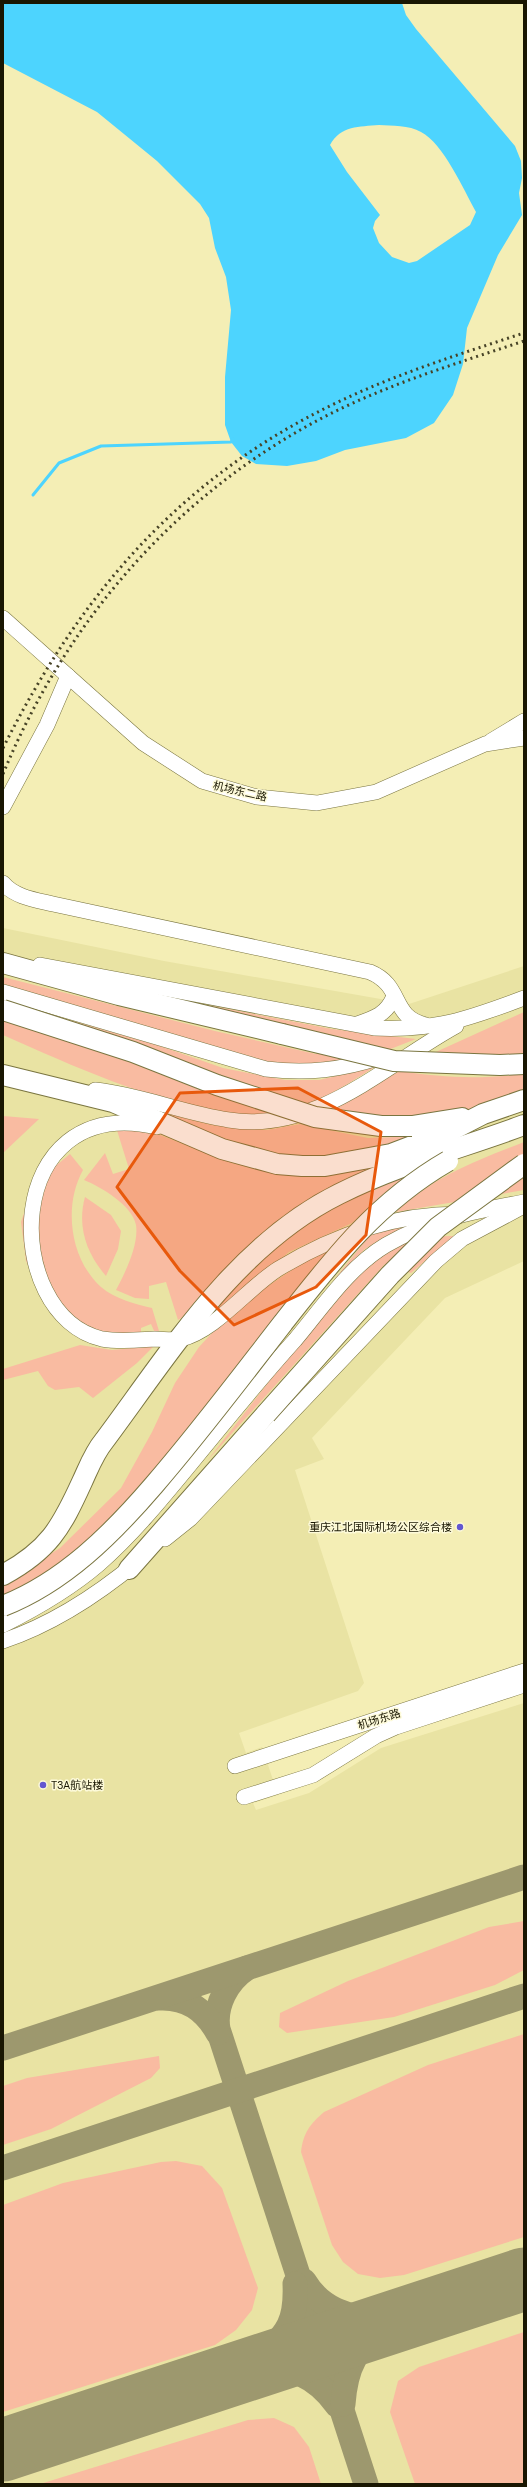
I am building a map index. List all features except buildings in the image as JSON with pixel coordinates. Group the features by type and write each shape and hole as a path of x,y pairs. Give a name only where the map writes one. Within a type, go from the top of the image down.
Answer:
{"highway":[{"path":"3,963 119,995 394,1061 524,1064"},
{"path":"3,1010 133,1052 217,1085 315,1117 381,1126 412,1126 483,1114"},
{"path":"3,1075 25,1081 119,1098 179,1132 222,1149 261,1161 277,1164 325,1166 392,1154 446,1133 483,1114 524,1100"},
{"path":"3,1575 37,1554 54,1536 68,1513 96,1451 180,1339 203,1310 249,1260 288,1226 338,1194 378,1176 426,1157 524,1125"},
{"path":"3,1606 31,1593 52,1580 119,1525 174,1462 340,1251 383,1206 423,1175 488,1138"},
{"path":"122,1573 390,1275 438,1227 524,1164"}],"main road":[{"name":"机场东二路","path":"3,618 143,742 202,781 257,797 317,803 376,792 485,744 524,738"},
{"path":"3,807 47,725 68,676"},
{"path":"485,744 523,724"},
{"path":"3,883 7,888 25,897 53,904 355,968 384,979 390,984 394,996 410,1020 432,1033"},
{"path":"3,963 41,965 90,973 374,1028 406,1029 432,1033"},
{"path":"3,992 236,1062 285,1072 336,1070 524,998"},
{"path":"357,1024 380,1015 389,1008 394,996"},
{"path":"29,1173 42,1156 62,1138 86,1127 119,1098 230,1120 250,1122 287,1120 330,1103 432,1033"},
{"path":"86,1127 127,1122 179,1132"},
{"path":"3,1625 58,1595 99,1564 133,1530 182,1475 272,1366 363,1263 385,1246 418,1230 460,1214 524,1202"},
{"path":"3,1641 50,1623 87,1600 190,1518 436,1261 462,1239 524,1206"},
{"path":"28,1282 42,1304 55,1317 79,1332 102,1339 130,1341 180,1339 210,1325 277,1270 335,1238 384,1222 430,1214 460,1214"},
{"path":"3,1632 45,1615 122,1573"},
{"name":"机场东路","path":"235,1766 524,1671"},
{"name":"机场东路","path":"244,1797 313,1775 376,1736 396,1727 524,1685"}],"highlighted area":[{"path":"298,1088 381,1132 366,1235 316,1287 234,1325 180,1271 117,1187 180,1093"}],"shaded area":[{"path":"3,928 164,961 409,1004 524,966 524,1261 445,1298 312,1438 324,1459 295,1470 364,1683 358,1691 239,1733 246,1753 262,1747 278,1795 253,1803 256,1810 309,1793 381,1748 524,1703 524,2484 3,2484"},
{"path":"3,977 215,1031 316,1054 327,1038 114,987 332,1029 416,1039 355,1063 284,1068 59,1004 52,1015 157,1045 223,1068 285,1080 319,1080 375,1067 328,1095 303,1107 265,1117 226,1113 168,1100 140,1091 57,1059 3,1035"},
{"path":"524,1012 524,1057 427,1056"},
{"path":"400,1071 462,1077 492,1077 524,1074 524,1092 475,1108 424,1118 389,1119 328,1111"},
{"path":"148,1109 211,1125 238,1128 267,1130 300,1124 368,1138 422,1136 332,1161 254,1155"},
{"path":"3,1116 39,1119 3,1153"},
{"path":"116,1127 150,1131 232,1163 278,1174 333,1174 378,1166 340,1188 197,1308 178,1320 166,1282 149,1286 149,1299 135,1298 116,1290 133,1250 136,1225 129,1211 122,1204 107,1192 84,1180 105,1153 113,1174 129,1169"},
{"path":"524,1142 524,1190 396,1212 410,1200 440,1179 473,1163"},
{"path":"70,1154 83,1170 77,1184 73,1200 72,1215 76,1247 82,1262 101,1287 112,1295 152,1308 159,1331 155,1333 151,1324 141,1328 141,1336 120,1336 83,1327 39,1288 26,1261 21,1222 31,1193 47,1173"},
{"path":"419,1169 385,1193 352,1223 289,1252 204,1323 252,1268 288,1236 346,1198"},
{"path":"85,1197 111,1215 121,1231 118,1249 106,1276 93,1258 85,1239 82,1218"},
{"path":"422,1221 388,1235 365,1249 333,1281 374,1230"},
{"path":"454,1236 411,1273 385,1264 207,1461 296,1347 358,1276 389,1249 415,1237"},
{"path":"337,1245 140,1491 60,1566 3,1599 3,1584 60,1548 121,1488 152,1432 175,1383 199,1347 213,1332 261,1291 296,1267"},
{"path":"80,1345 112,1350 154,1346 137,1363 93,1398 79,1387 55,1390 48,1386 38,1371 3,1380 3,1369"},
{"path":"524,1921 524,1970 495,1985 394,2017 287,2033 279,2027 280,2013 348,1981 489,1927"},
{"path":"524,2034 524,2237 404,2275 380,2278 358,2274 343,2262 332,2245 301,2152 303,2139 308,2129 324,2112 428,2065"},
{"path":"159,2056 160,2068 151,2078 51,2129 3,2145 3,2086 27,2078"},
{"path":"176,2161 202,2166 222,2188 258,2288 252,2310 236,2330 215,2345 3,2412 3,2205 63,2183 161,2162"},
{"path":"524,2332 524,2484 415,2484 390,2412 398,2381 419,2367"},
{"path":"274,2418 294,2427 309,2447 321,2484 40,2484 248,2420"}],"water":[{"path":"3,3 402,3 406,15 416,29 515,146 521,161 522,178 519,193 522,215 498,255 467,328 463,364 453,395 434,423 406,438 345,450 316,461 287,466 256,464 242,456 231,442 225,425 225,377 231,310 226,277 215,248 209,218 200,204 157,161 97,112 3,63","holes":["379,125 411,128 421,132 429,138 445,156 476,212 470,225 417,261 409,263 392,257 379,243 373,228 375,221 380,215 347,172 330,145 334,138 345,130"]}],"waterway":[{"path":"33,495 59,463 101,446 231,442 233,439"}],"taxiway":[{"path":"3,2048 524,1877"},
{"path":"247,1968 233,1980 220,2003 217,2020 218,2029 366,2484"},
{"path":"3,2168 524,1996"},
{"path":"160,1998 179,2000 194,2006 207,2018 218,2033"},
{"path":"304,2281 312,2292 329,2307 339,2312 386,2324"},
{"path":"255,2367 286,2331 293,2312 295,2284"},
{"path":"343,2404 344,2390 354,2359 367,2342 386,2324"},
{"path":"255,2367 280,2368 301,2374 320,2386 337,2405"}],"runway":[{"path":"3,2450 524,2279"}],"railway":[{"path":"3,748 33,692 65,640 101,591 140,546 182,505 229,467 280,433 336,403 428,365 524,333"},
{"path":"3,774 30,716 61,661 97,609 137,561 181,516 230,476 282,441 338,410 407,381 453,364 524,341"}],"place":[{"name":"重庆江北国际机场公区综合楼","path":"460,1527"},
{"name":"T3A航站楼","path":"43,1785"}]}
